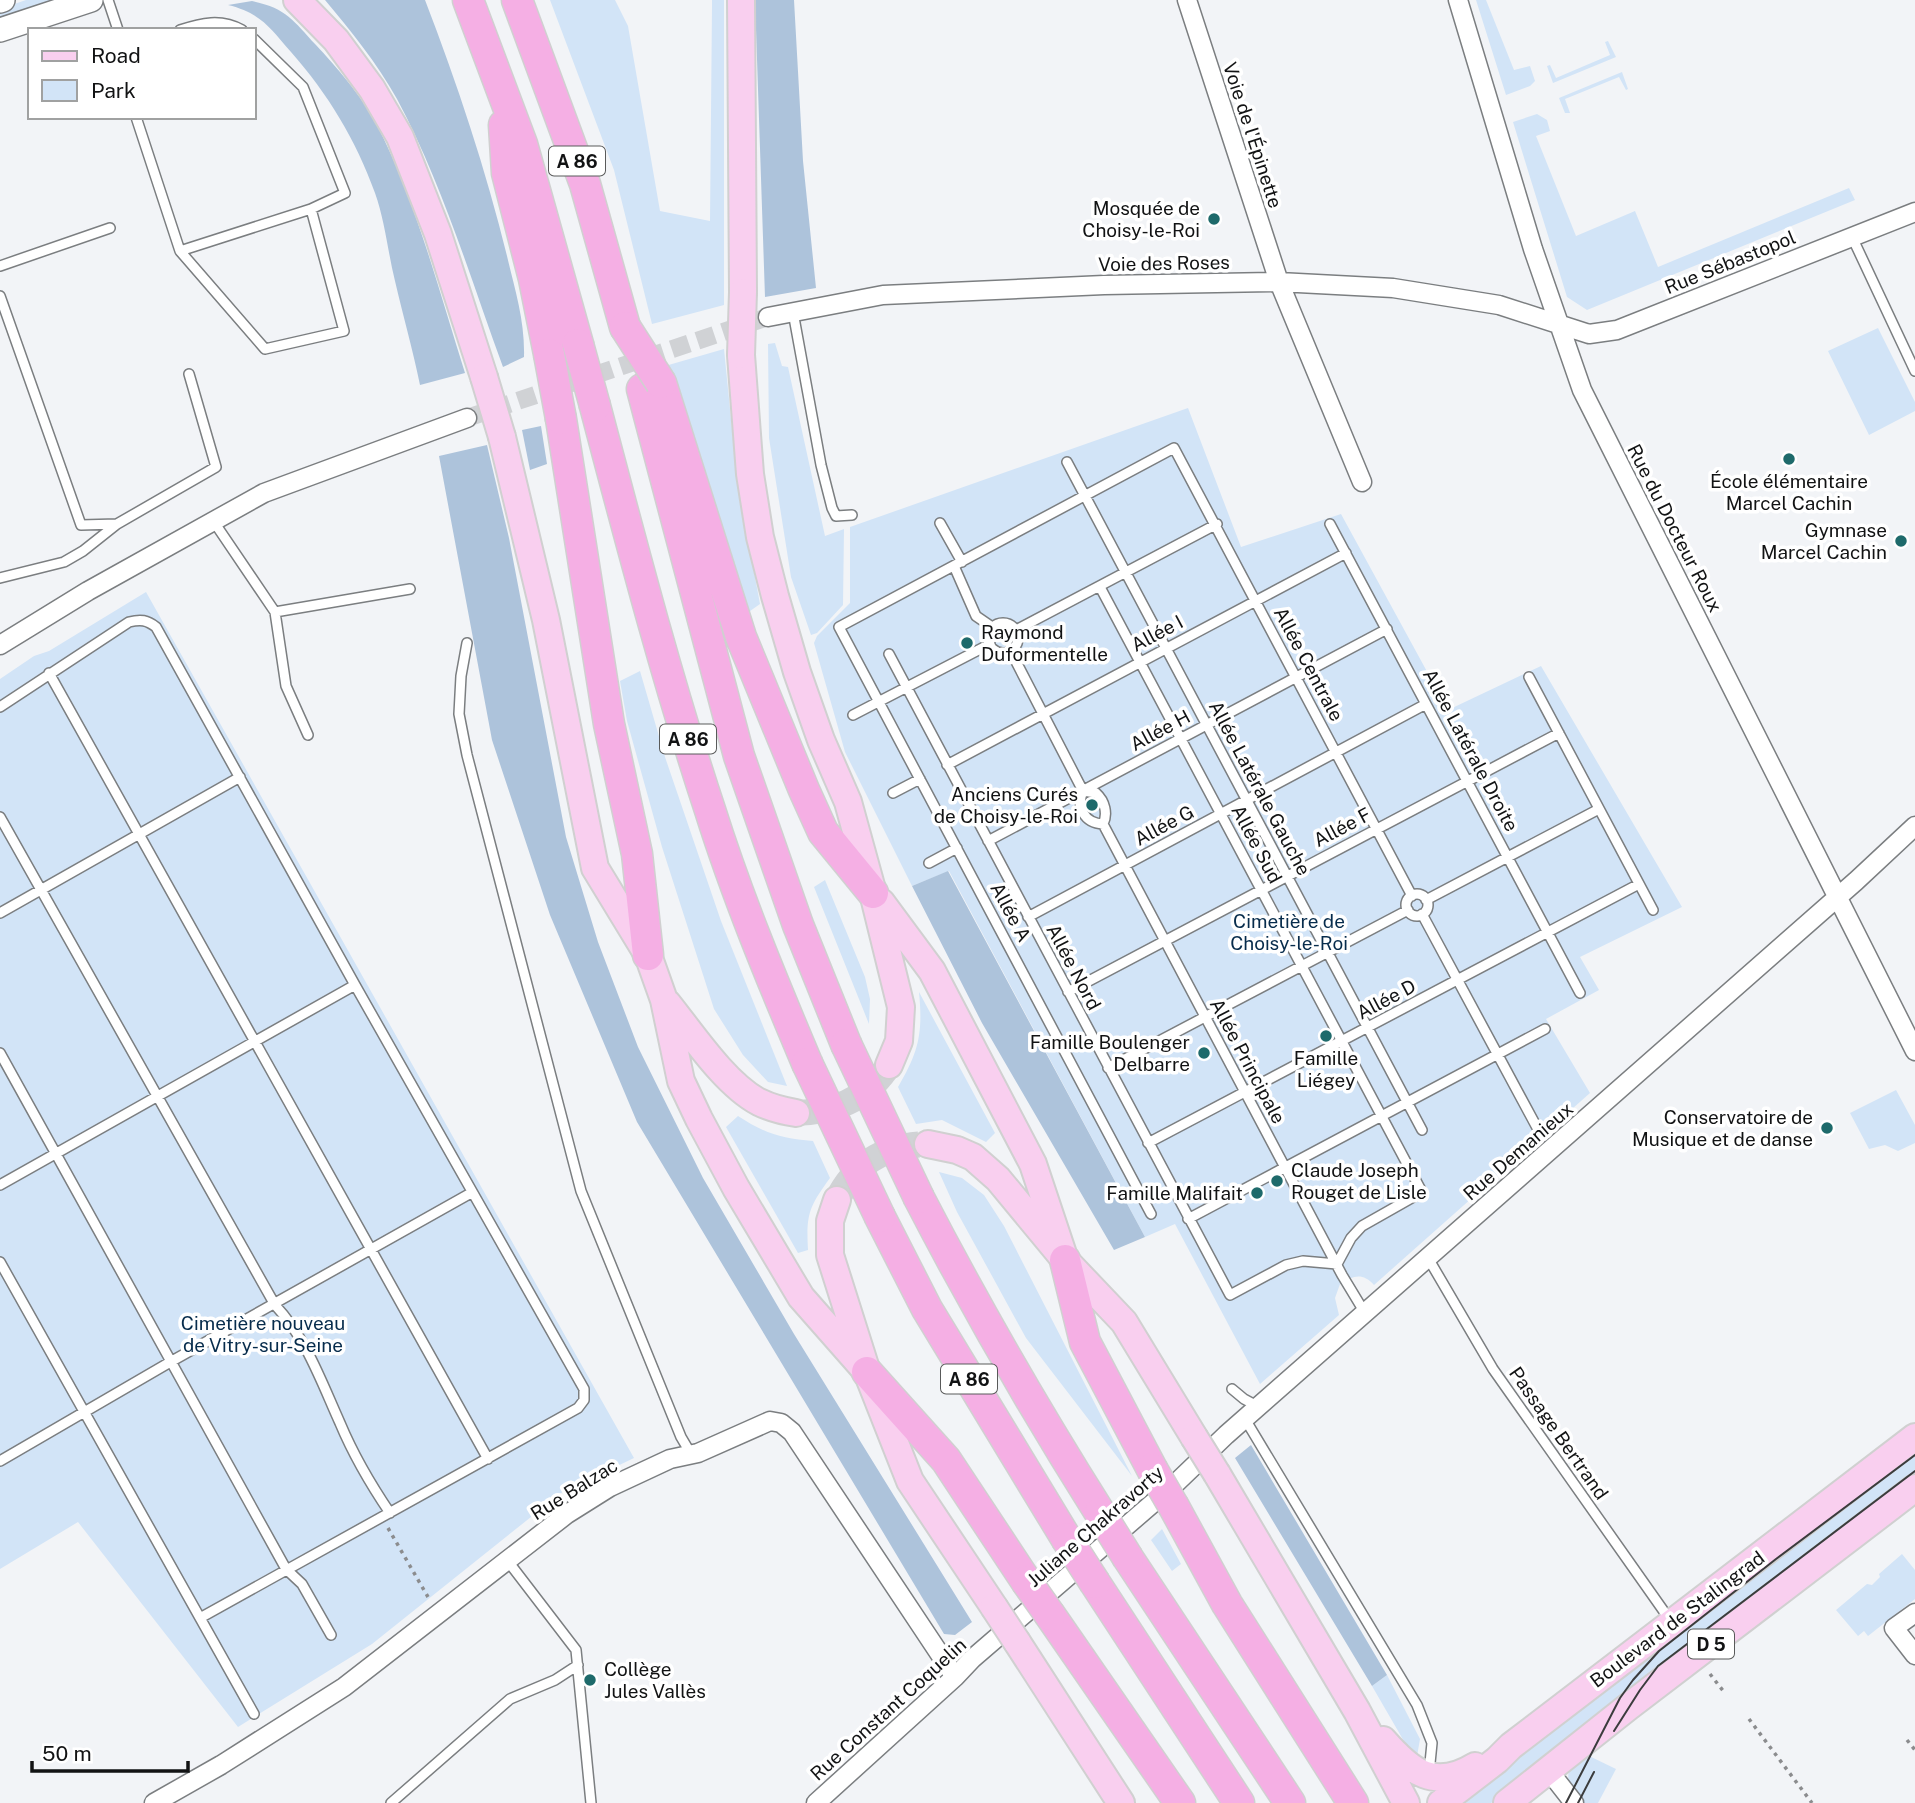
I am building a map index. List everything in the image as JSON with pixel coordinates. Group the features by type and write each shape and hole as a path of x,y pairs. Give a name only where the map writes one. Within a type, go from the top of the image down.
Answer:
{"highway":[{"name":"A 86","path":"468,0 501,82 538,194 647,603 710,811 758,944 807,1063 880,1217 928,1309 1041,1501 1239,1803"},
{"name":"A 86","path":"517,0 585,184 625,327 651,386 738,757 798,925 846,1044 919,1198 1029,1400 1128,1558 1290,1803"},
{"path":"501,82 507,173 550,354 609,724 636,854 648,955"},
{"path":"651,386 741,637 804,790 823,832 873,893"},
{"path":"1065,1260 1086,1342 1152,1469 1227,1604 1353,1803"},
{"path":"867,1372 946,1460 1026,1581 1180,1803"}],"main road":[{"path":"297,0 337,40 372,89 400,137 438,233 502,437 546,620 595,868 648,955 664,1000 681,1081 730,1177 801,1297 867,1372"},
{"path":"741,0 741,355 750,474 760,537 775,596 800,683 848,802 901,1007 898,1041 889,1065"},
{"path":"873,893 932,971 1033,1164 1065,1260"},
{"path":"664,1000 726,1075 743,1091 776,1109 796,1113"},
{"path":"928,1144 957,1150 999,1179 1065,1260 1124,1322 1357,1711 1406,1803"},
{"path":"837,1200 830,1221 830,1255 867,1372 910,1481 1121,1803"},
{"name":"Boulevard de Stalingrad","path":"1441,1803 1511,1746 1915,1437"},
{"name":"Boulevard de Stalingrad","path":"1507,1803 1915,1488"},
{"path":"1357,1711 1404,1765 1414,1771 1441,1778 1456,1776 1478,1765 1497,1760"}],"street":[{"path":"0,30 91,0"},
{"name":"Voie de l'Épinette","path":"1187,0 1279,282 1362,482"},
{"name":"Rue du Docteur Roux","path":"1458,0 1533,249 1582,390 1915,1051"},
{"name":"Rue Sébastopol","path":"1558,324 1589,334 1617,330 1915,212"},
{"name":"Voie des Roses","path":"768,317 883,295 1104,285 1279,282 1393,288 1499,305 1558,324"},
{"path":"0,645 89,591 264,494 467,418"},
{"name":"Rue Demanieux","path":"1226,1435 1837,898 1915,826"},
{"name":"Rue Balzac","path":"154,1803 221,1765 344,1687 567,1514 610,1487 670,1459 691,1454 770,1421 781,1423 792,1432 955,1677"},
{"name":"Juliane Chakravorty","path":"989,1646 1165,1493 1226,1435"},
{"path":"1915,1613 1894,1628 1915,1655"},
{"name":"Rue Constant Coquelin","path":"816,1803 989,1646"},
{"path":"1549,1770 1573,1803"}],"lane":[{"path":"108,0 117,28"},
{"path":"186,28 206,21 238,28"},
{"path":"180,251 311,209 345,193 303,87 256,41"},
{"path":"137,119 180,251 265,349 344,331 311,209"},
{"path":"0,266 110,228"},
{"path":"1852,235 1915,371"},
{"path":"0,296 81,525 117,524"},
{"path":"793,312 831,508 836,516 852,515"},
{"path":"0,578 64,562 83,551 117,524 216,467 189,374"},
{"name":"Allée Centrale","path":"1085,496 1174,448 1217,524 1412,896"},
{"name":"Allée Latérale Gauche","path":"1067,461 1422,1130"},
{"path":"958,564 1085,496"},
{"path":"214,522 275,612 286,685 308,735"},
{"path":"940,523 976,616 992,627"},
{"path":"1016,630 1217,524"},
{"name":"Allée Latérale Droite","path":"1330,524 1580,993"},
{"name":"Allée I","path":"947,765 1346,553"},
{"name":"Allée A","path":"958,564 839,627 1151,1214"},
{"name":"Allée Sud","path":"1100,587 1422,1192 1362,1226 1350,1238 1337,1264"},
{"path":"275,612 410,589"},
{"path":"0,707 130,622 149,621 156,627 471,1193 584,1389 584,1400 578,1408 200,1618"},
{"path":"1005,623 1016,630 1016,644 1010,650 996,651 990,644 988,635 992,627 1005,623"},
{"name":"Allée H","path":"988,841 1387,629"},
{"path":"467,643 461,677 459,714 467,755 581,1191 681,1437 691,1454"},
{"path":"853,715 990,644"},
{"name":"Allée Principale","path":"1010,650 1083,791 1080,802 1083,814 1088,820 1102,824 1365,1312"},
{"name":"Allée Nord","path":"889,654 1230,1295 1286,1265 1303,1261 1337,1264"},
{"path":"50,673 488,1459"},
{"path":"1530,677 1653,910"},
{"name":"Allée G","path":"1028,917 1426,704"},
{"name":"Allée F","path":"1068,992 1559,733"},
{"path":"0,913 240,777"},
{"path":"892,793 920,779"},
{"name":"Allée Principale","path":"1083,791 1096,793 1103,802 1105,816 1102,824"},
{"path":"1426,900 1599,808"},
{"path":"0,817 275,1305 289,1320 322,1378 340,1424 386,1515"},
{"path":"929,863 957,848"},
{"name":"Allée D","path":"1148,1143 1639,884"},
{"path":"1422,895 1426,900 1428,906 1422,914 1412,914 1408,910 1407,904 1412,896 1422,895"},
{"path":"1108,1068 1408,910"},
{"path":"1422,914 1541,1135"},
{"path":"0,1185 355,985"},
{"path":"1188,1219 1545,1028"},
{"path":"0,1054 286,1569 302,1584 331,1634"},
{"path":"0,1461 471,1193"},
{"name":"Passage Bertrand","path":"1428,1258 1493,1370 1672,1623"},
{"path":"0,1262 254,1714"},
{"path":"1232,1389 1259,1407"},
{"path":"1245,1419 1417,1705 1433,1743 1429,1775"},
{"path":"507,1560 576,1650 591,1803"},
{"path":"391,1803 510,1699 555,1680 578,1665"}],"path":[{"path":"386,1515 430,1600"},
{"path":"1749,1718 1812,1803"},
{"path":"1907,1740 1915,1750"}],"green space":[{"path":"26,0 61,0 0,18 0,9"},
{"path":"550,0 615,0 628,26 660,211 710,221 712,0 724,0 724,305 652,324 614,170"},
{"path":"1476,0 1486,0 1514,70 1530,66 1535,81 1530,86 1506,95"},
{"path":"1608,41 1616,57 1553,83 1547,66 1550,65 1556,78 1610,55 1605,42"},
{"path":"1622,72 1628,89 1626,90 1619,77 1565,99 1570,113 1565,113 1559,98"},
{"path":"1537,114 1547,120 1550,131 1536,136 1576,236 1635,211 1658,267 1849,188 1855,200 1587,310 1567,297 1513,122"},
{"path":"1878,328 1915,402 1915,411 1869,435 1828,351"},
{"path":"775,343 782,366 788,367 825,536 844,529 843,605 817,633 811,635 791,577 769,438 768,344"},
{"path":"724,349 737,479 760,604 743,616 665,366"},
{"name":"Cimetière de Choisy-le-Roi","path":"1188,408 1241,547 1341,514 1448,710 1541,666 1682,907 1580,957 1599,990 1546,1019 1590,1093 1374,1285 1361,1277 1340,1284 1335,1298 1339,1315 1260,1384 1175,1224 1145,1237 949,871 912,886 845,752 814,643 817,636 850,603 850,527"},
{"name":"Cimetière nouveau de Vitry-sur-Seine","path":"146,592 634,1458 561,1493 372,1644 238,1727 78,1522 0,1569 0,679 34,656 49,651"},
{"path":"640,671 665,757 721,921 787,1086 768,1082 743,1055 714,1009 662,847 627,721 620,681"},
{"path":"825,880 865,977 870,999 869,1024 814,887"},
{"path":"919,992 995,1133 986,1142 942,1120 916,1124 898,1087 911,1063 918,1041"},
{"path":"1896,1090 1915,1125 1915,1143 1898,1151 1885,1145 1869,1149 1850,1113"},
{"path":"738,1116 774,1134 813,1141 830,1178 810,1211 808,1250 798,1253 726,1127"},
{"path":"939,1172 962,1178 984,1195 1004,1226 1132,1476 1026,1338 957,1212"},
{"path":"1915,1450 1915,1476 1491,1803 1453,1803"},
{"path":"1162,1529 1181,1564 1172,1571 1151,1540"},
{"path":"1902,1554 1915,1570 1915,1599 1868,1636 1864,1631 1858,1636 1836,1610 1867,1584 1872,1585 1880,1577 1879,1574"},
{"path":"1387,1675 1420,1739 1416,1762 1372,1686"},
{"path":"1585,1754 1616,1769 1598,1803 1583,1803 1568,1777 1572,1767"}],"shaded area":[{"path":"325,0 425,0 490,191 519,306 524,357 503,367 454,231 413,131 381,73"},
{"path":"755,0 794,0 803,161 816,288 765,297"},
{"path":"252,1 273,7 295,22 348,82 375,121 403,182 465,373 420,385 381,215 367,173 340,118 304,68 264,22 249,12 228,5"},
{"path":"541,426 547,464 530,470 522,430"},
{"path":"487,445 509,538 566,837 598,942 638,1047 703,1178 794,1334 972,1622 955,1635 944,1634 637,1122 550,915 492,740 439,456"},
{"path":"948,871 1145,1237 1114,1250 982,1023 912,886"},
{"path":"1251,1445 1387,1675 1372,1686 1235,1458"}],"tunnel":[{"path":"467,418 768,317"},
{"path":"796,1113 824,1110 849,1101 871,1087 889,1065"},
{"path":"837,1200 853,1175 874,1158 899,1148 928,1144"}],"tram line":[{"path":"1566,1803 1620,1698 1659,1651 1915,1455"},
{"path":"1614,1731 1658,1666 1915,1471"},
{"path":"1578,1803 1594,1772"}],"place":[{"name":"Mosquée de Choisy-le-Roi","path":"1214,219"},
{"name":"École élémentaire Marcel Cachin","path":"1789,459"},
{"name":"Gymnase Marcel Cachin","path":"1901,541"},
{"name":"Raymond Duformentelle","path":"967,643"},
{"name":"Anciens Curés de Choisy-le-Roi","path":"1092,805"},
{"name":"Famille Liégey","path":"1326,1036"},
{"name":"Famille Boulenger Delbarre","path":"1204,1053"},
{"name":"Conservatoire de Musique et de danse","path":"1827,1128"},
{"name":"Claude Joseph Rouget de Lisle","path":"1277,1181"},
{"name":"Famille Malifait","path":"1257,1193"},
{"name":"Collège Jules Vallès","path":"590,1680"}]}
